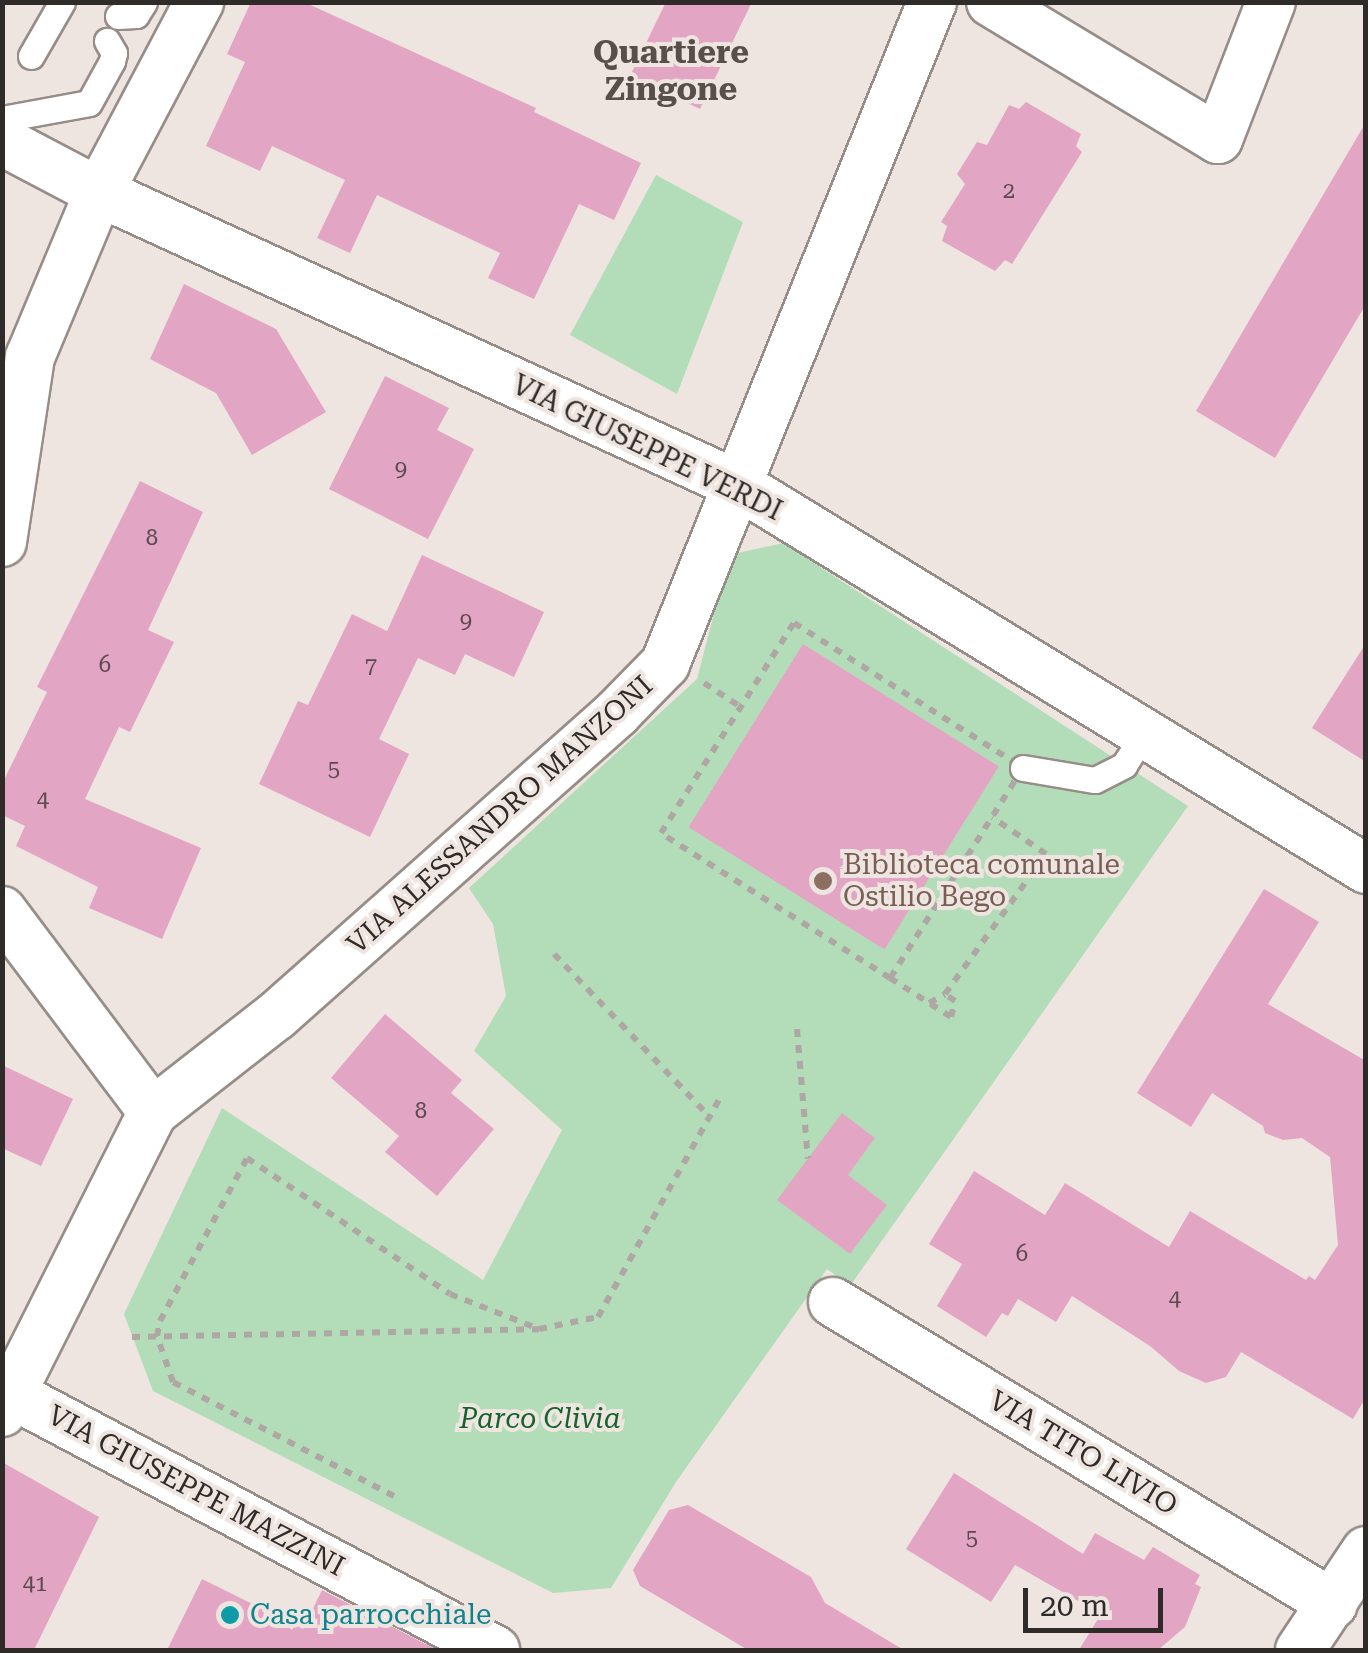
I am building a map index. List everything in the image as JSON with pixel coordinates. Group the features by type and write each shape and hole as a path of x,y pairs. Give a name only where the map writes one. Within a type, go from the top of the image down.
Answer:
{"street":[{"path":"2,542 30,357 99,192 199,2"},
{"name":"VIA ALESSANDRO MANZONI","path":"153,1112 290,1003 618,714 665,664 932,2"},
{"path":"991,2 1218,139 1271,2"},
{"name":"VIA GIUSEPPE VERDI","path":"2,141 99,192 738,486 1366,869"},
{"path":"2,912 153,1112 6,1398"},
{"name":"VIA TITO LIVIO","path":"833,1302 1333,1604"},
{"name":"VIA GIUSEPPE MAZZINI","path":"6,1398 495,1650"},
{"path":"1300,1650 1366,1551"}],"lane":[{"path":"31,56 62,2"},
{"path":"118,16 136,16 144,2"},
{"path":"2,118 89,103 112,62 114,53 107,41"},
{"path":"1023,768 1095,780 1124,765 1144,734"}],"path":[{"path":"890,978 1023,768 794,623 661,833 951,1017 955,1001 945,994"},
{"path":"697,679 741,707"},
{"path":"929,1003 945,994 1046,854 992,816"},
{"path":"554,954 710,1116"},
{"path":"797,1029 808,1159"},
{"path":"132,1337 540,1329 598,1317 722,1094"},
{"path":"394,1496 173,1382 157,1336 160,1321 247,1158 450,1294 540,1329"}],"green space":[{"path":"656,175 743,222 677,394 570,335"},
{"name":"Parco Clivia","path":"783,543 1188,806 850,1286 827,1269 676,1482 611,1588 553,1593 153,1391 124,1314 222,1108 483,1280 562,1130 474,1051 506,996 493,924 469,888 697,679 729,555"}],"building":[{"path":"251,2 304,2 536,108 534,112 641,163 614,220 579,204 534,299 488,278 500,253 377,195 350,253 317,238 345,180 272,146 260,171 206,146 245,62 227,54"},
{"path":"666,2 752,2 700,109 630,76"},
{"path":"1026,102 1081,134 1076,146 1082,152 1012,264 1005,260 995,271 942,241 947,226 941,222 965,184 957,174 977,142 987,145 1009,105 1019,109"},
{"path":"1366,122 1366,304 1275,458 1196,411"},
{"path":"184,284 276,329 326,412 252,455 216,393 150,359"},
{"path":"385,376 449,408 437,430 474,449 428,539 329,489"},
{"path":"140,481 203,512 148,630 174,642 130,732 119,727 85,799 201,848 162,939 89,908 98,887 16,846 25,826 2,815 2,784 47,692 37,687"},
{"path":"422,555 544,612 514,677 465,654 455,675 418,658 379,739 409,754 370,837 259,784 298,701 308,705 352,614 387,631"},
{"path":"1366,643 1366,762 1312,728"},
{"path":"803,644 999,766 884,950 689,827"},
{"path":"1264,889 1319,922 1268,1004 1366,1061 1366,1397 1353,1419 1241,1352 1226,1377 1206,1383 1179,1371 1150,1346 1072,1296 1056,1322 1018,1299 1008,1316 1002,1313 986,1337 937,1306 962,1264 929,1244 974,1171 1045,1215 1065,1183 1169,1247 1190,1211 1306,1280 1309,1276 1315,1280 1338,1245 1330,1157 1302,1138 1283,1140 1265,1133 1263,1126 1212,1093 1191,1127 1137,1093"},
{"path":"385,1014 462,1080 451,1093 494,1129 437,1196 385,1152 399,1136 331,1078"},
{"path":"2,1065 73,1099 41,1166 2,1148"},
{"path":"842,1113 875,1138 848,1175 887,1205 850,1254 777,1200"},
{"path":"2,1462 99,1517 34,1650 2,1650"},
{"path":"954,1473 1083,1554 1095,1533 1144,1560 1153,1547 1200,1575 1195,1584 1201,1587 1185,1627 1158,1650 1079,1650 1101,1614 1015,1565 991,1602 906,1549"},
{"path":"688,1505 811,1577 825,1603 904,1650 748,1650 640,1586 633,1570 669,1510"},
{"name":"Casa parrocchiale","path":"202,1579 303,1629 322,1590 437,1650 167,1650"}],"place":[{"name":"Biblioteca comunale Ostilio Bego","path":"823,881"},
{"name":"Casa parrocchiale","path":"230,1615"}],"district":[{"name":"Quartiere Zingone","path":"671,72"}]}
